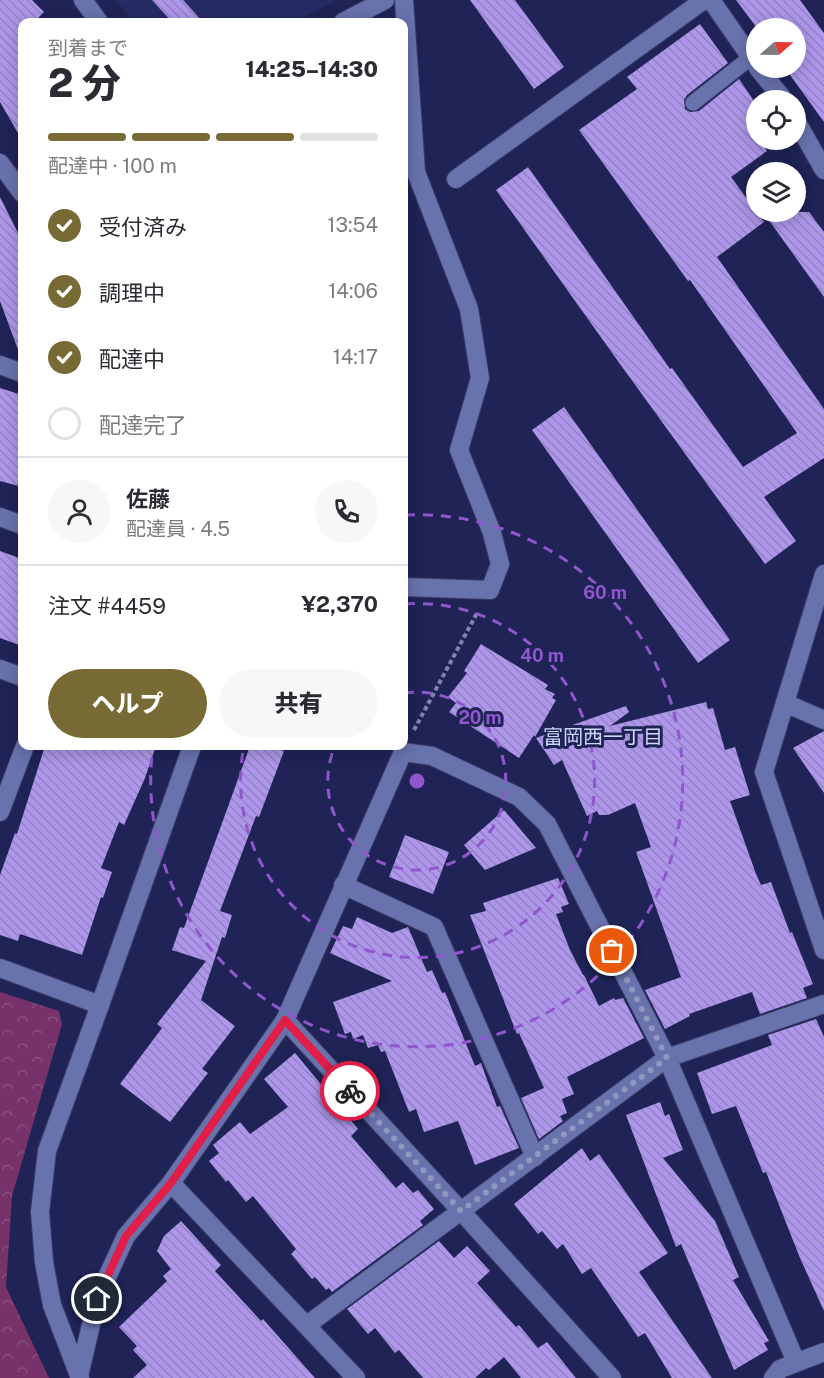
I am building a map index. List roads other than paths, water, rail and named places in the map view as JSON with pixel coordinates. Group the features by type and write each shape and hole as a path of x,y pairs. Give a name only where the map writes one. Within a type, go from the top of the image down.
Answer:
{"street":[{"path":"83,0 96,18"},
{"path":"351,18 385,0"},
{"path":"404,0 405,18"},
{"path":"456,179 704,0"},
{"path":"711,0 746,51"},
{"path":"408,57 416,172 469,309 480,378 459,450 492,533 500,564 490,590 408,587"},
{"path":"766,78 776,90"},
{"path":"806,138 824,170"},
{"path":"0,163 18,188"},
{"path":"0,365 18,372"},
{"path":"0,517 18,524"},
{"path":"824,574 764,772 824,950"},
{"path":"0,669 18,676"},
{"path":"785,704 824,720"},
{"path":"0,812 23,750"},
{"path":"80,1377 52,1305 44,1262 40,1212 47,1151 191,750"},
{"path":"80,1377 97,1299 126,1236 171,1183 285,1020 402,752 432,756 519,796 547,824 667,1058 796,1362"},
{"path":"343,885 434,927 535,1157"},
{"path":"0,968 100,1005"},
{"path":"307,1325 667,1058 824,1004"},
{"path":"285,1020 612,1378"},
{"path":"171,1183 356,1378"},
{"path":"773,1378 780,1369 824,1352"}],"lane":[{"path":"693,103 746,70"}],"district":[{"name":"富岡西一丁目","path":"603,737"}]}
